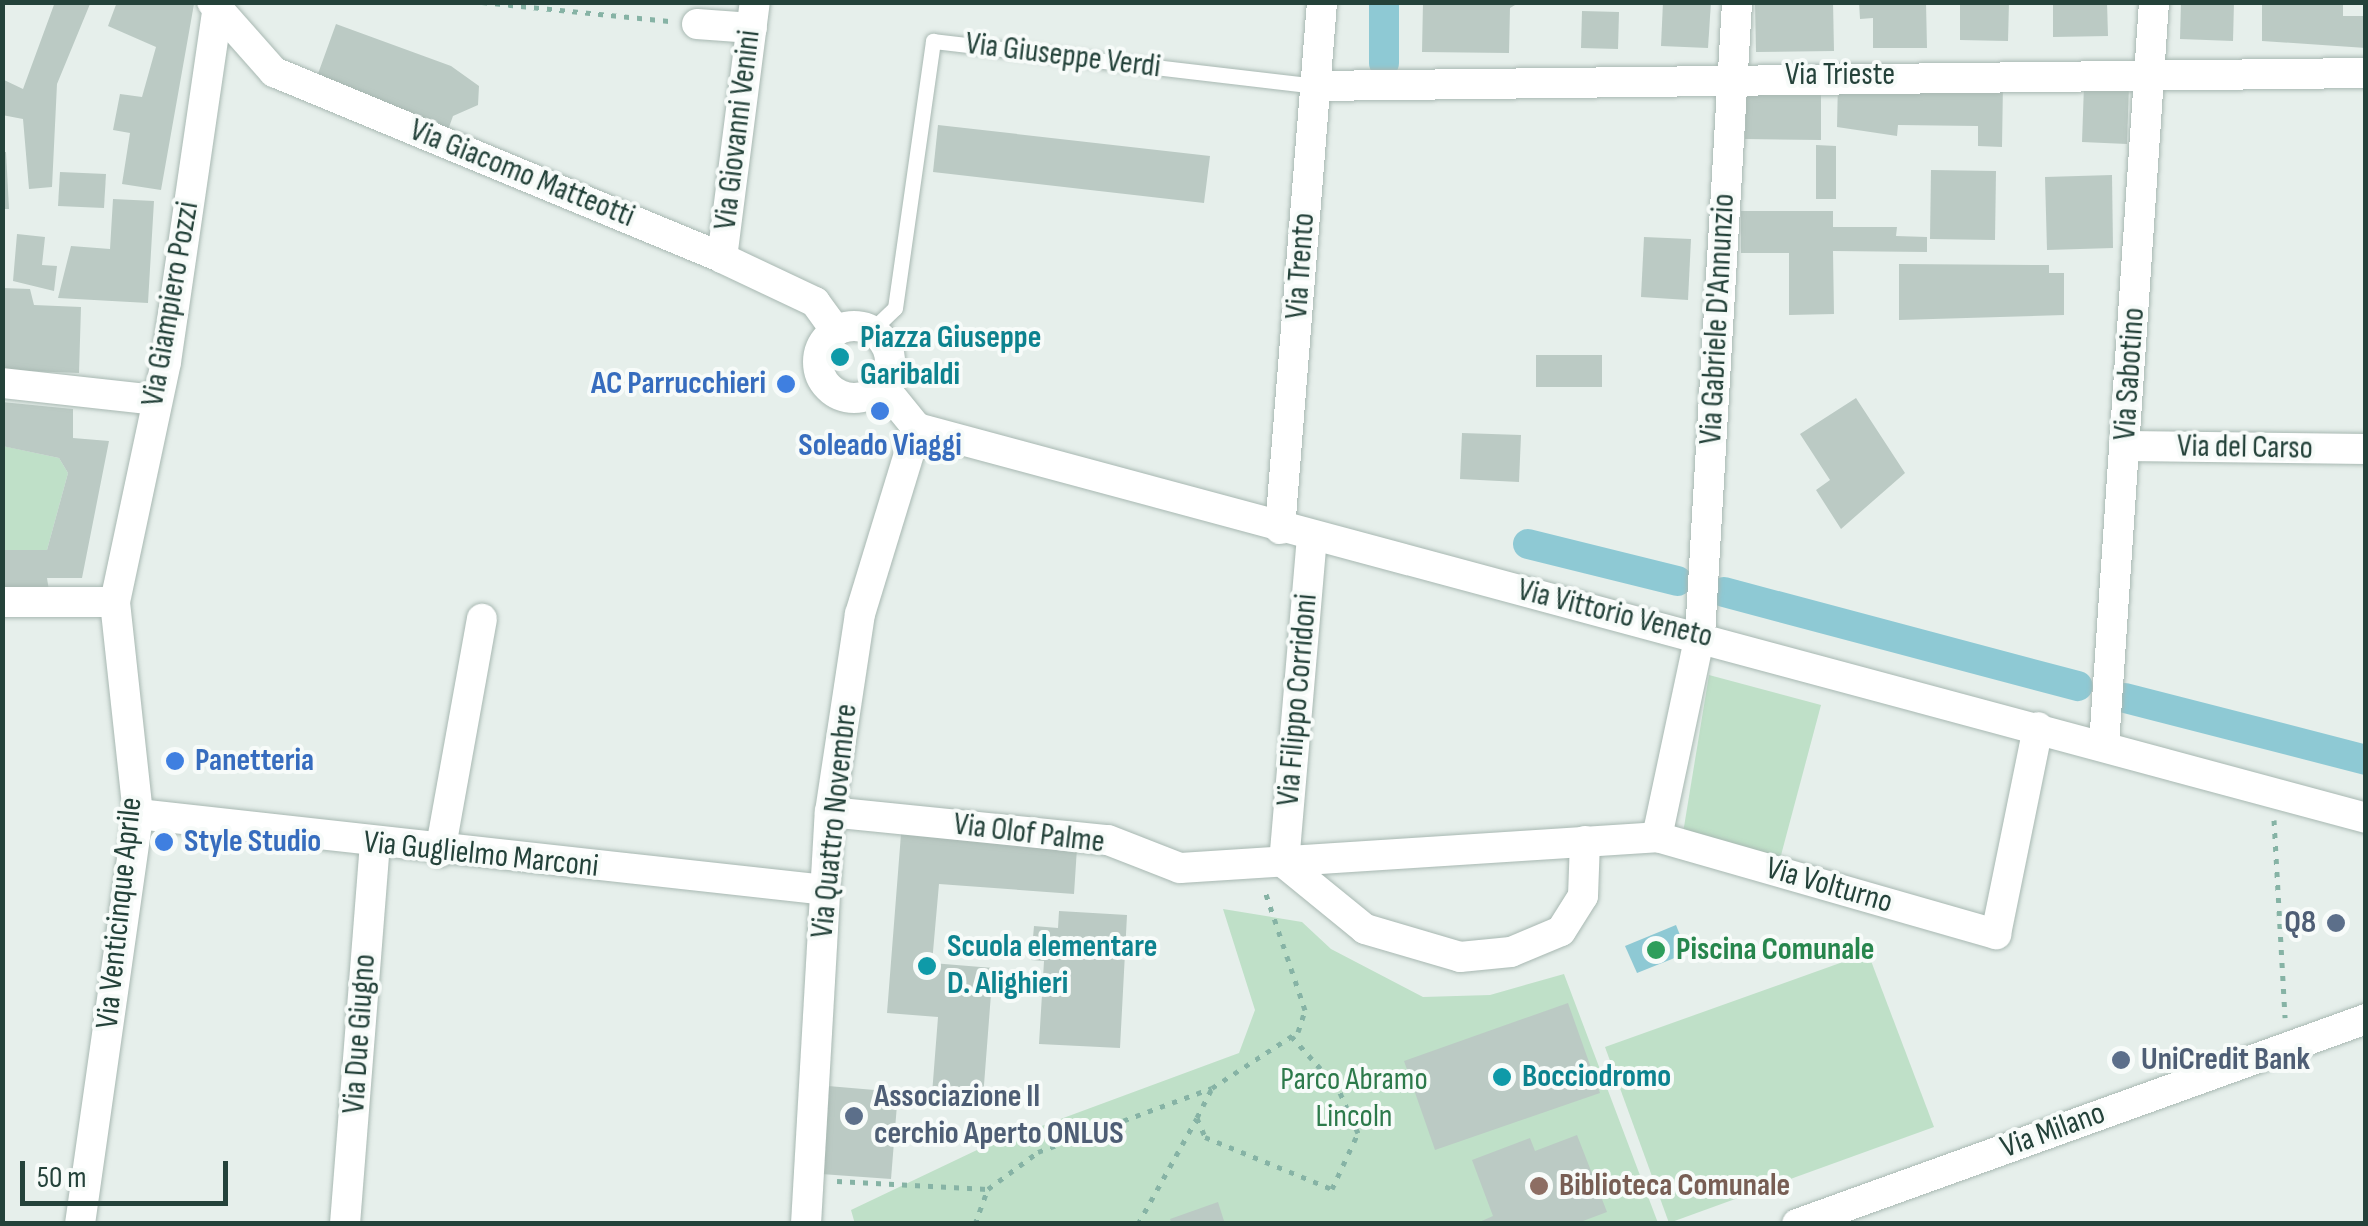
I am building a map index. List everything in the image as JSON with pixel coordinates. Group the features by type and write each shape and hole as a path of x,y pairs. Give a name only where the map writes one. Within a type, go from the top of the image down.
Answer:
{"street":[{"name":"Via Trento","path":"1280,529 1322,2"},
{"name":"Via Gabriele D'Annunzio","path":"1700,635 1737,2"},
{"name":"Via Sabotino","path":"2104,744 2154,2"},
{"name":"Via Giacomo Matteotti","path":"215,4 274,72 722,258 815,302 836,331"},
{"name":"Via Giampiero Pozzi","path":"116,602 156,400 215,4"},
{"path":"697,24 753,16"},
{"name":"Via Giovanni Venini","path":"722,258 753,16"},
{"name":"Via Trieste","path":"1315,86 1732,76 2366,74"},
{"path":"882,385 852,398 823,382 820,350 836,331 872,331 888,350 882,385 917,428"},
{"path":"2,383 156,400"},
{"name":"Via Vittorio Veneto","path":"917,428 1280,529 1700,635 2366,818"},
{"name":"Via Quattro Novembre","path":"806,1224 830,812 860,614 917,428"},
{"name":"Via del Carso","path":"2125,446 2366,449"},
{"name":"Via Filippo Corridoni","path":"1270,864 1312,537"},
{"path":"2,602 116,602"},
{"name":"Via Venticinque Aprile","path":"80,1224 138,814 116,602"},
{"path":"440,852 482,619"},
{"path":"1657,837 1700,635"},
{"name":"Via Volturno","path":"1657,837 1996,934 2038,726"},
{"name":"Via Olof Palme","path":"830,812 1108,840 1180,868 1657,837"},
{"name":"Via Guglielmo Marconi","path":"138,814 375,846 825,890"},
{"path":"1270,864 1365,930 1460,957 1511,952 1561,931 1583,896 1585,841"},
{"name":"Via Due Giugno","path":"345,1224 375,846"},
{"name":"Via Milano","path":"1797,1224 2366,1019"}],"lane":[{"name":"Via Giuseppe Verdi","path":"872,331 895,308 934,41 1315,86"}],"path":[{"path":"482,2 697,24"},
{"path":"2273,792 2282,1010 2292,1046"},
{"path":"975,1224 988,1188 1038,1152 1212,1088 1292,1037 1305,1010 1270,864"},
{"path":"1197,1118 1205,1137 1332,1190 1358,1132 1338,1088 1292,1037"},
{"path":"1138,1224 1212,1088"},
{"path":"808,1177 988,1188"}],"green space":[{"path":"3,446 59,458 68,473 47,550 3,550"},
{"path":"1709,675 1821,705 1780,859 1683,833"},
{"name":"Parco Abramo Lincoln","path":"1223,909 1302,922 1331,949 1423,997 1490,995 1564,974 1658,1223 855,1224 851,1210 977,1150 1239,1053 1255,1010"},
{"path":"1868,953 1934,1127 1669,1223 1605,1047"}],"water":[{"name":"Piscina Comunale","path":"1676,925 1687,953 1637,973 1625,946"}],"building":[{"path":"55,2 90,4 57,84 52,187 29,189 23,119 2,115 2,79 23,89"},
{"path":"117,2 194,4 161,190 122,184 130,133 113,130 120,94 142,97 156,47 108,26"},
{"path":"1423,2 1520,2 1510,8 1509,53 1422,52"},
{"path":"1663,2 1711,2 1708,48 1661,46"},
{"path":"1755,2 1833,2 1834,51 1756,52"},
{"path":"1859,2 1926,2 1927,48 1873,48 1873,18 1860,19"},
{"path":"1960,2 2009,2 2008,41 1960,40"},
{"path":"2053,2 2107,2 2108,36 2053,37"},
{"path":"2181,2 2234,2 2233,41 2180,39"},
{"path":"2262,2 2343,2 2343,16 2366,16 2366,48 2262,41"},
{"path":"1582,11 1619,12 1618,49 1581,48"},
{"path":"336,24 451,66 479,86 478,105 453,116 448,130 315,82"},
{"path":"1838,81 2003,83 2002,147 1978,146 1978,126 1898,125 1897,136 1837,127"},
{"path":"2084,85 2129,86 2127,144 2082,142"},
{"path":"1746,87 1821,88 1821,140 1745,139"},
{"path":"938,125 1210,156 1204,203 933,172"},
{"path":"1816,145 1836,146 1836,199 1816,199"},
{"path":"2,152 6,152 9,209 2,209"},
{"path":"1931,170 1996,171 1995,240 1930,239"},
{"path":"60,172 106,174 104,208 58,206"},
{"path":"2112,175 2113,248 2047,250 2045,177"},
{"path":"113,199 154,201 148,303 58,298 71,246 110,249"},
{"path":"1741,211 1833,211 1833,227 1897,227 1896,236 1927,237 1927,252 1833,251 1834,314 1789,315 1789,253 1741,253"},
{"path":"17,234 45,237 42,265 57,266 54,291 13,281"},
{"path":"1644,237 1691,239 1688,300 1641,297"},
{"path":"1899,264 2049,265 2049,273 2064,273 2064,315 1899,320"},
{"path":"2,288 30,289 34,305 81,307 79,373 2,370"},
{"path":"1536,355 1602,355 1602,387 1536,387"},
{"path":"1856,398 1905,473 1841,529 1816,490 1830,480 1800,434"},
{"path":"2,402 73,409 73,438 109,441 82,578 47,578 49,591 2,591 2,550 47,550 68,473 59,458 2,446"},
{"path":"1462,433 1521,435 1519,482 1460,479"},
{"name":"Scuola elementare D. Alighieri","path":"901,834 1077,848 1074,894 939,884 932,963 993,968 983,1098 932,1094 938,1017 887,1013"},
{"path":"1059,911 1127,915 1120,1048 1039,1044 1044,961 1031,960 1034,926 1058,928"},
{"name":"Bocciodromo","path":"1568,1003 1600,1093 1435,1150 1404,1061"},
{"path":"828,1086 898,1092 891,1179 821,1174"},
{"name":"Biblioteca Comunale","path":"1577,1135 1607,1212 1575,1224 1475,1224 1493,1216 1472,1160 1530,1138 1535,1151"},
{"path":"1218,1202 1225,1224 1172,1224 1170,1219"}],"waterway":[{"path":"1384,2 1384,63"},
{"path":"1528,544 1677,581"},
{"path":"1724,592 2078,686"},
{"path":"2125,698 2366,760"}],"place":[{"name":"Piazza Giuseppe Garibaldi","path":"840,357"},
{"name":"AC Parrucchieri","path":"786,384"},
{"name":"Soleado Viaggi","path":"880,411"},
{"name":"Panetteria","path":"175,761"},
{"name":"Style Studio","path":"164,842"},
{"name":"Q8","path":"2336,923"},
{"name":"Piscina Comunale","path":"1656,950"},
{"name":"Scuola elementare D. Alighieri","path":"927,966"},
{"name":"UniCredit Bank","path":"2121,1060"},
{"name":"Bocciodromo","path":"1502,1077"},
{"name":"Associazione Il cerchio Aperto ONLUS","path":"854,1116"},
{"name":"Biblioteca Comunale","path":"1539,1186"}]}
